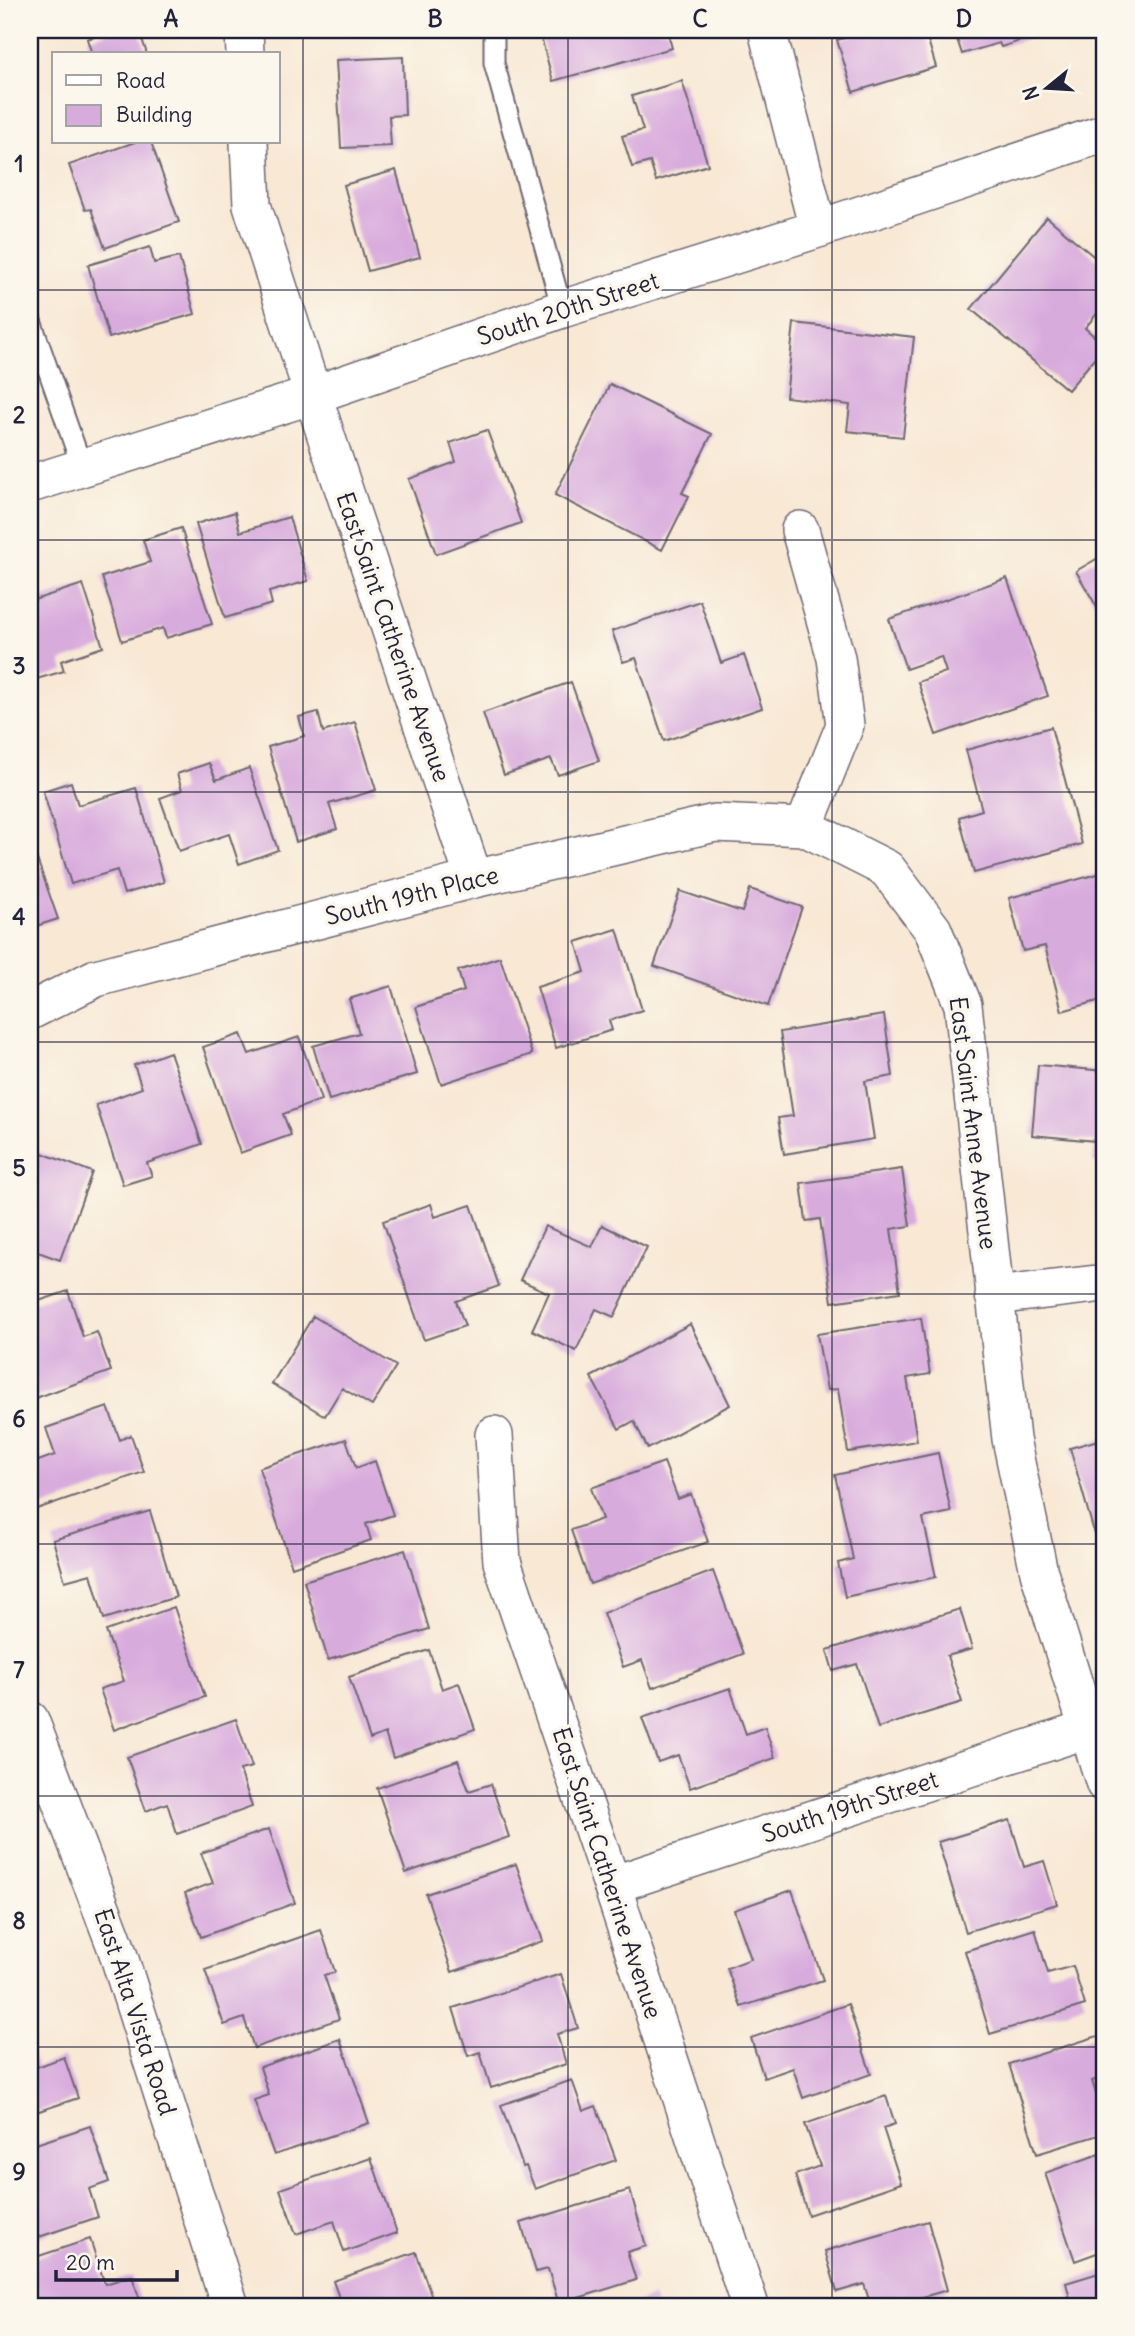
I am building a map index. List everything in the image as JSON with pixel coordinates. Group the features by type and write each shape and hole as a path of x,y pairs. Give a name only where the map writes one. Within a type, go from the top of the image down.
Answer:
{"street":[{"path":"244,30 245,52"},
{"path":"766,30 818,229"},
{"name":"South 20th Street","path":"30,484 313,395 562,309 818,229 1105,133"},
{"path":"249,144 252,205 313,395"},
{"name":"East Saint Catherine Avenue","path":"313,395 474,879"},
{"path":"800,530 836,658 845,725 804,827"},
{"name":"South 19th Place","path":"30,1011 96,978 474,879 715,823 804,827"},
{"name":"East Saint Anne Avenue","path":"804,827 887,869 933,930 963,1005 1011,1439 1039,1572 1105,1784"},
{"path":"994,1296 1105,1283"},
{"name":"East Saint Catherine Avenue","path":"494,1435 502,1562 612,1885 750,2306"},
{"name":"East Alta Vista Road","path":"30,1720 116,1947 230,2306"},
{"name":"South 19th Street","path":"612,1885 1088,1729"}],"lane":[{"path":"494,30 494,63 562,309"},
{"path":"30,318 82,467"}],"building":[{"path":"114,30 139,30 146,52 91,52 87,39"},
{"path":"539,30 667,30 672,48 553,81"},
{"path":"872,30 925,30 936,67 853,92 837,40"},
{"path":"954,30 1048,32 1001,47 999,43 962,54"},
{"path":"403,57 405,115 389,116 391,146 341,148 336,60"},
{"path":"682,81 708,165 656,181 650,162 632,167 622,136 643,130 632,96"},
{"path":"129,144 152,144 179,222 105,248 91,209 85,210 69,165"},
{"path":"396,170 420,257 368,271 344,185"},
{"path":"1047,217 1105,266 1105,304 1085,328 1105,346 1068,390 971,309"},
{"path":"150,247 154,263 179,257 195,314 109,338 88,265"},
{"path":"794,323 914,337 903,437 847,431 850,405 786,397"},
{"path":"610,384 712,434 682,493 689,496 662,550 555,495"},
{"path":"487,430 521,523 436,554 409,479 456,462 450,443"},
{"path":"235,512 240,532 289,517 308,581 269,592 272,604 225,618 196,524"},
{"path":"181,528 212,624 166,638 163,628 122,641 102,577 150,562 143,540"},
{"path":"1105,554 1105,621 1076,571"},
{"path":"1007,578 1048,696 936,735 918,682 946,672 941,657 906,669 889,619"},
{"path":"83,584 103,647 61,661 64,671 30,681 30,589 34,600"},
{"path":"700,601 721,663 744,655 762,708 664,741 636,658 623,662 612,631"},
{"path":"571,682 599,761 558,775 551,759 504,775 483,713"},
{"path":"318,712 323,732 355,722 376,790 329,804 337,829 296,842 268,747 304,736 299,717"},
{"path":"1051,727 1082,844 974,873 959,817 982,810 966,750"},
{"path":"209,763 216,780 249,768 278,850 239,864 229,834 179,851 160,798 182,790 177,774"},
{"path":"71,782 78,805 136,788 164,882 124,894 117,870 71,884 43,791"},
{"path":"30,839 58,919 30,928"},
{"path":"1105,872 1105,999 1062,1011 1045,946 1023,951 1009,898"},
{"path":"750,889 802,907 768,1006 654,966 680,891 742,912"},
{"path":"617,929 642,1010 609,1021 612,1030 556,1048 537,987 585,972 576,942"},
{"path":"500,957 532,1054 441,1084 416,1007 464,991 458,971"},
{"path":"391,986 417,1074 329,1100 313,1046 359,1033 349,999"},
{"path":"884,1015 893,1076 865,1081 874,1139 784,1154 778,1118 793,1116 780,1032"},
{"path":"241,1034 249,1054 299,1037 321,1100 283,1114 291,1135 240,1153 203,1047"},
{"path":"170,1052 202,1144 147,1163 152,1176 123,1185 96,1105 142,1088 134,1065"},
{"path":"1038,1065 1105,1071 1105,1163 1093,1162 1095,1141 1032,1135"},
{"path":"34,1150 92,1172 60,1260 30,1249 30,1162"},
{"path":"902,1169 910,1226 891,1229 900,1292 832,1302 820,1219 806,1221 801,1183"},
{"path":"431,1204 435,1217 471,1205 499,1286 456,1301 465,1326 424,1340 383,1221"},
{"path":"602,1225 647,1247 614,1317 596,1309 576,1351 532,1330 549,1293 520,1280 545,1226 592,1247"},
{"path":"68,1291 83,1337 97,1332 111,1371 30,1400 30,1304"},
{"path":"313,1316 396,1366 372,1406 342,1388 325,1416 272,1384"},
{"path":"921,1318 930,1374 907,1378 917,1441 848,1452 838,1389 827,1390 817,1334"},
{"path":"690,1324 730,1405 648,1449 634,1421 619,1429 591,1377"},
{"path":"108,1407 120,1440 131,1435 144,1472 34,1510 30,1496 30,1464 55,1455 46,1428"},
{"path":"1105,1438 1105,1536 1096,1539 1070,1448"},
{"path":"346,1439 356,1468 375,1461 393,1515 366,1524 371,1540 292,1567 259,1468"},
{"path":"938,1453 951,1512 923,1518 936,1577 845,1597 838,1563 853,1559 835,1475"},
{"path":"664,1462 678,1499 691,1494 708,1542 590,1584 571,1530 602,1519 591,1488"},
{"path":"150,1511 176,1597 104,1619 91,1574 65,1581 53,1540"},
{"path":"405,1550 429,1629 328,1660 304,1581"},
{"path":"713,1571 743,1654 652,1688 642,1660 623,1667 603,1613"},
{"path":"174,1607 205,1697 114,1730 100,1689 124,1681 106,1631"},
{"path":"960,1609 972,1649 947,1656 962,1702 878,1728 857,1664 833,1671 827,1650"},
{"path":"429,1650 442,1689 459,1683 475,1729 393,1758 385,1733 370,1739 349,1677"},
{"path":"730,1688 746,1734 765,1727 775,1758 690,1788 678,1755 658,1762 642,1718"},
{"path":"236,1719 252,1767 240,1770 252,1807 177,1834 167,1803 146,1811 127,1757"},
{"path":"458,1760 469,1791 491,1784 509,1837 406,1873 377,1788"},
{"path":"1010,1820 1024,1867 1044,1861 1057,1904 966,1932 938,1842"},
{"path":"269,1829 295,1903 201,1937 185,1893 213,1883 201,1853"},
{"path":"516,1864 543,1941 452,1972 426,1894"},
{"path":"792,1890 823,1980 741,2007 727,1968 751,1959 734,1910"},
{"path":"1035,1929 1048,1973 1073,1966 1085,2005 990,2034 965,1951"},
{"path":"321,1930 335,1972 324,1975 339,2019 254,2048 244,2018 224,2025 205,1970"},
{"path":"561,1974 578,2028 557,2034 566,2064 491,2088 480,2052 468,2056 453,2008"},
{"path":"848,2004 871,2074 803,2098 793,2068 764,2078 751,2038"},
{"path":"1101,2035 1105,2047 1105,2077 1092,2081 1105,2122 1105,2133 1037,2154 1009,2064"},
{"path":"340,2039 369,2123 274,2155 254,2100 269,2095 260,2067"},
{"path":"30,2046 37,2067 64,2057 78,2098 30,2114"},
{"path":"572,2080 583,2111 596,2106 616,2160 535,2189 526,2166 523,2167 501,2105"},
{"path":"886,2096 895,2124 883,2128 901,2183 808,2215 795,2175 820,2166 805,2124"},
{"path":"90,2126 109,2182 89,2189 98,2217 30,2240 30,2146"},
{"path":"1105,2152 1105,2250 1075,2261 1045,2173"},
{"path":"371,2158 397,2233 344,2252 334,2221 296,2234 280,2189"},
{"path":"630,2190 646,2246 627,2252 636,2280 559,2304 548,2269 536,2272 521,2223"},
{"path":"928,2221 947,2290 892,2306 871,2306 864,2284 837,2292 825,2251"},
{"path":"90,2239 105,2284 132,2276 142,2306 30,2306 30,2259"},
{"path":"416,2252 435,2306 342,2306 333,2281"},
{"path":"1105,2271 1105,2306 1072,2306 1066,2283"},
{"path":"653,2297 656,2306 627,2306"}]}
